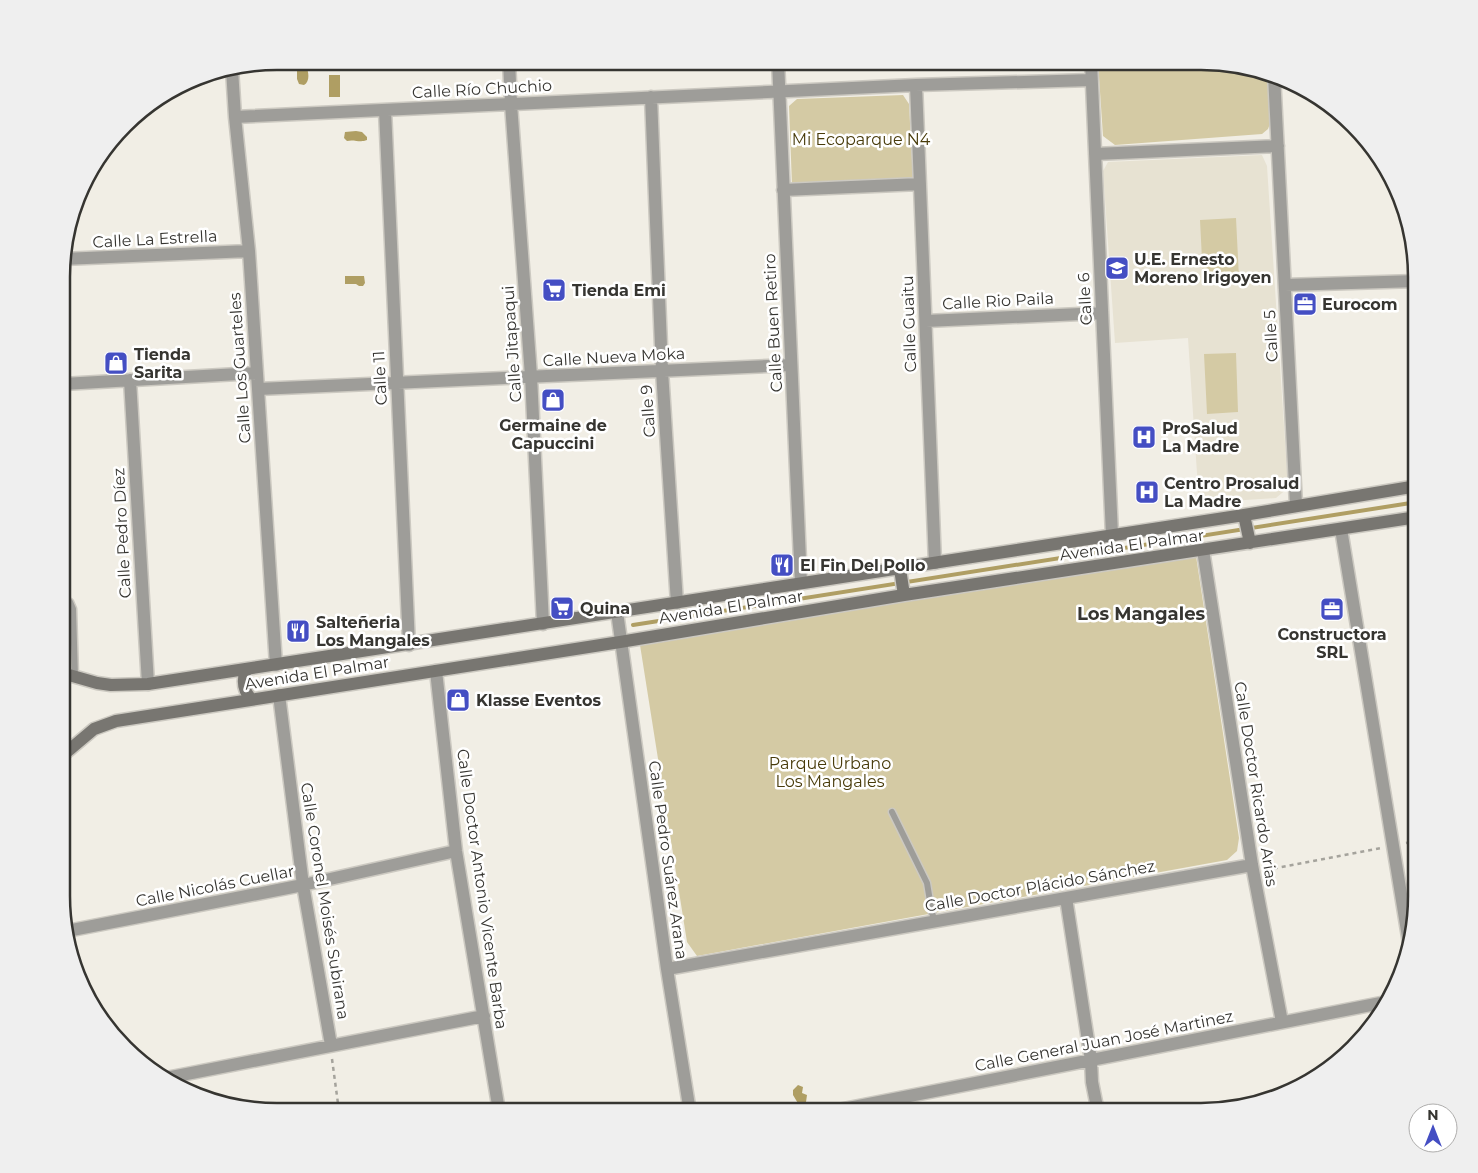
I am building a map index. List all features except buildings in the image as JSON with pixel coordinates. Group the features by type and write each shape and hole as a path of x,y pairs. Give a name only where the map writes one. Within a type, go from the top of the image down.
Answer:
{"street":[{"name":"Calle Jitapaqui","path":"509,70 531,376 544,624"},
{"name":"Calle Buen Retiro","path":"778,70 800,583"},
{"name":"Calle 6","path":"1091,70 1112,535"},
{"name":"Calle Los Guarteles","path":"232,75 234,117 249,251 276,665"},
{"name":"Calle Río Chuchio","path":"234,117 916,84 1092,80"},
{"name":"Calle Guaitu","path":"916,84 935,563"},
{"name":"Calle 5","path":"1274,84 1296,505"},
{"name":"Calle 9","path":"651,97 662,371 677,603"},
{"name":"Calle 11","path":"385,110 409,645"},
{"path":"1095,154 1278,146"},
{"path":"784,190 920,184"},
{"name":"Calle La Estrella","path":"71,259 249,251"},
{"path":"1285,285 1408,281"},
{"name":"Calle Rio Paila","path":"926,321 1102,313"},
{"name":"Calle Nueva Moka","path":"258,389 791,365"},
{"path":"70,384 257,373"},
{"name":"Calle Pedro Díez","path":"130,380 148,684"},
{"name":"Avenida El Palmar","path":"70,676 111,685 148,684 800,583 901,572 935,563 1112,535 1245,518 1296,505 1408,487"},
{"path":"1245,518 1249,540"},
{"name":"Avenida El Palmar","path":"70,749 94,729 116,721 620,642 903,591 1203,550 1249,540 1408,518"},
{"path":"1341,529 1406,925"},
{"name":"Calle Doctor Ricardo Arias","path":"1203,550 1252,865 1282,1022"},
{"path":"901,572 903,591"},
{"name":"Calle Pedro Suárez Arana","path":"617,612 667,969 689,1103"},
{"path":"246,670 243,682 251,699"},
{"name":"Calle Doctor Antonio Vicente Barba","path":"436,671 456,851 498,1103"},
{"name":"Calle Coronel Moisés Subirana","path":"279,695 303,885 330,1045"},
{"name":"Calle Nicolás Cuellar","path":"73,929 303,885 456,851"},
{"name":"Calle Doctor Plácido Sánchez","path":"667,969 1252,865"},
{"path":"1066,898 1096,1103"},
{"name":"Calle General Juan José Martinez","path":"874,1103 1378,1004"},
{"path":"175,1076 484,1016"}],"lane":[{"path":"70,602 73,609 75,678"},
{"path":"892,812 927,883 935,921"}],"path":[{"path":"1252,865 1260,871 1408,843"},
{"path":"330,1045 338,1103"}],"shaded area":[{"path":"297,70 307,70 308,79 306,84 299,84"},
{"path":"329,75 340,75 340,97 329,97"},
{"path":"345,132 362,132 367,137 367,140 347,141 344,138"},
{"path":"1262,155 1267,166 1288,488 1276,498 1199,503 1188,338 1115,343 1103,171 1108,162"},
{"path":"345,276 364,276 365,283 363,286 345,284"},
{"path":"798,1085 803,1087 802,1093 807,1095 805,1103 798,1103 793,1095 793,1090"}],"green space":[{"path":"1099,70 1215,70 1242,74 1269,82 1271,121 1268,129 1262,134 1115,145 1103,136"},
{"name":"Mi Ecoparque N4","path":"903,95 909,104 913,180 792,185 789,106 797,99"},
{"path":"1236,218 1239,278 1203,279 1200,220"},
{"path":"1236,353 1238,412 1207,414 1204,354"},
{"name":"Parque Urbano Los Mangales","path":"1196,556 1239,838 1237,851 1227,860 697,956 687,942 640,645 911,600"}],"waterway":[{"path":"633,625 1408,503"}],"place":[{"name":"U.E. Ernesto Moreno Irigoyen","path":"1117,268"},
{"name":"Tienda Emi","path":"554,290"},
{"name":"Eurocom","path":"1305,304"},
{"name":"Tienda Sarita","path":"116,363"},
{"name":"Germaine de Capuccini","path":"553,400"},
{"name":"ProSalud La Madre","path":"1144,437"},
{"name":"Centro Prosalud La Madre","path":"1147,492"},
{"name":"El Fin Del Pollo","path":"782,565"},
{"name":"Quina","path":"562,608"},
{"name":"Constructora SRL","path":"1332,609"},
{"name":"Salteñeria Los Mangales","path":"298,631"},
{"name":"Klasse Eventos","path":"458,700"}],"district":[{"name":"Los Mangales","path":"1141,614"}]}
